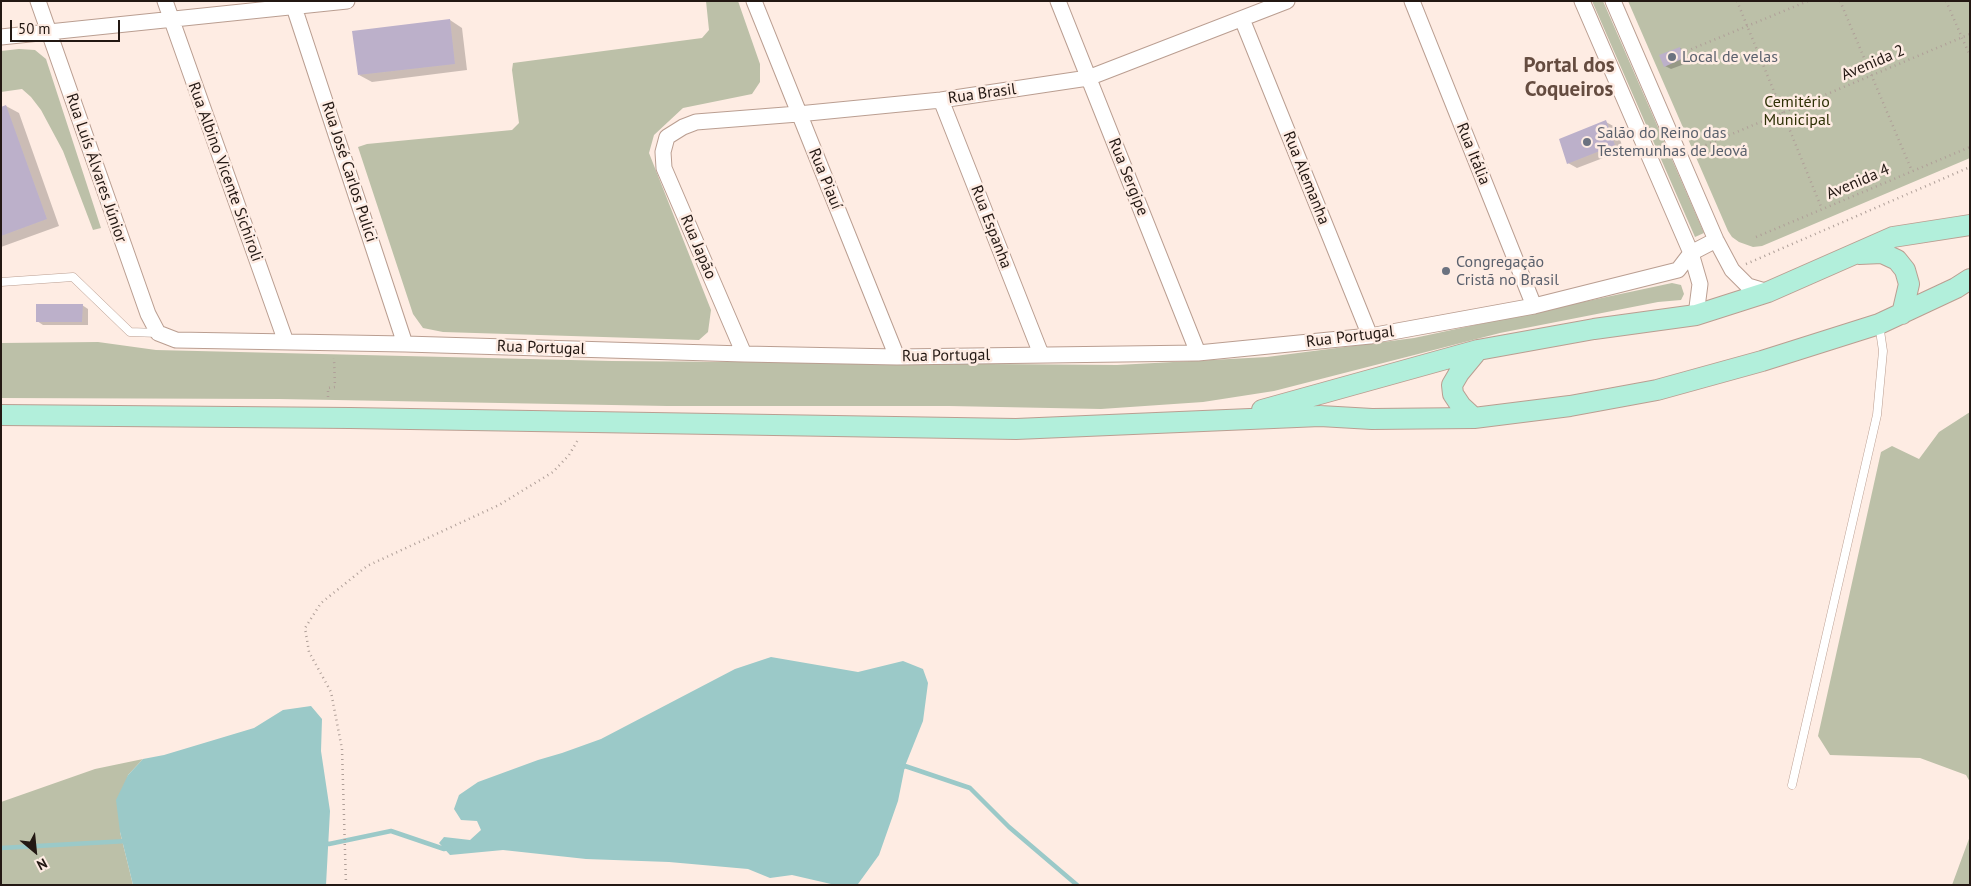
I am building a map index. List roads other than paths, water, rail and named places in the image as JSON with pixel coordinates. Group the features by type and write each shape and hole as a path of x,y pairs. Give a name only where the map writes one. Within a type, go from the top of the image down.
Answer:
{"main road":[{"path":"1231,419 1478,350 1594,329 1696,315 1768,292 1893,237 1970,225"},
{"path":"1855,254 1882,253 1897,260 1906,270 1909,284 1902,314"},
{"path":"1,415 1016,429 1320,416 1372,419 1474,418 1570,406 1657,390 1879,324 1970,279"},
{"path":"1474,418 1461,406 1454,394 1452,385 1459,373 1478,350"}],"street":[{"name":"Rua Luís Álvares Júnior","path":"38,1 148,314 158,333"},
{"name":"Rua Albino Vicente Sichiroli","path":"165,1 286,342"},
{"path":"1,36 171,20 293,4 347,1"},
{"name":"Rua Piauí","path":"754,1 897,357"},
{"name":"Rua Sergipe","path":"1058,1 1198,352"},
{"name":"Rua Brasil","path":"667,137 683,127 696,122 942,100 1088,78 1286,1"},
{"name":"Rua Itália","path":"1412,1 1534,306"},
{"path":"1582,1 1691,253 1700,284 1696,315"},
{"path":"1613,1 1716,240 1732,270 1748,286 1768,292"},
{"name":"Rua José Carlos Pulici","path":"293,4 405,344"},
{"name":"Rua Alemanha","path":"1242,19 1370,336"},
{"name":"Rua Espanha","path":"942,100 1041,354"},
{"name":"Rua Japão","path":"667,137 663,152 664,168 744,354"},
{"name":"Rua Portugal","path":"158,333 176,340 897,357 1198,352 1370,336 1534,306 1678,270 1691,253 1716,240"}],"lane":[{"path":"1,282 72,278 130,332 158,333"},
{"path":"1792,786 1877,415 1883,352 1879,324"}],"water":[{"path":"771,657 858,672 903,661 923,669 928,683 923,721 905,766 898,801 879,855 858,884 831,884 792,875 770,878 748,869 669,862 586,859 503,850 450,855 439,843 444,837 470,840 481,830 477,821 461,820 454,809 459,795 478,782 601,739 735,669"},
{"path":"311,706 322,719 321,751 330,811 326,885 133,885 120,832 116,800 128,775 143,759 164,755 254,728 283,710"}],"waterway":[{"path":"900,769 905,766 970,788 1009,827 1077,885"},
{"path":"325,843 329,844 391,831 444,849 450,848"},
{"path":"1,848 127,841"}],"place":[{"name":"Local de velas","path":"1672,57"},
{"name":"Salão do Reino das Testemunhas de Jeová","path":"1587,142"},
{"name":"Congregação Cristã no Brasil","path":"1446,271"}],"district":[{"name":"Portal dos Coqueiros","path":"1569,78"}],"park label":[{"name":"Cemitério Municipal","path":"1797,111"}]}
